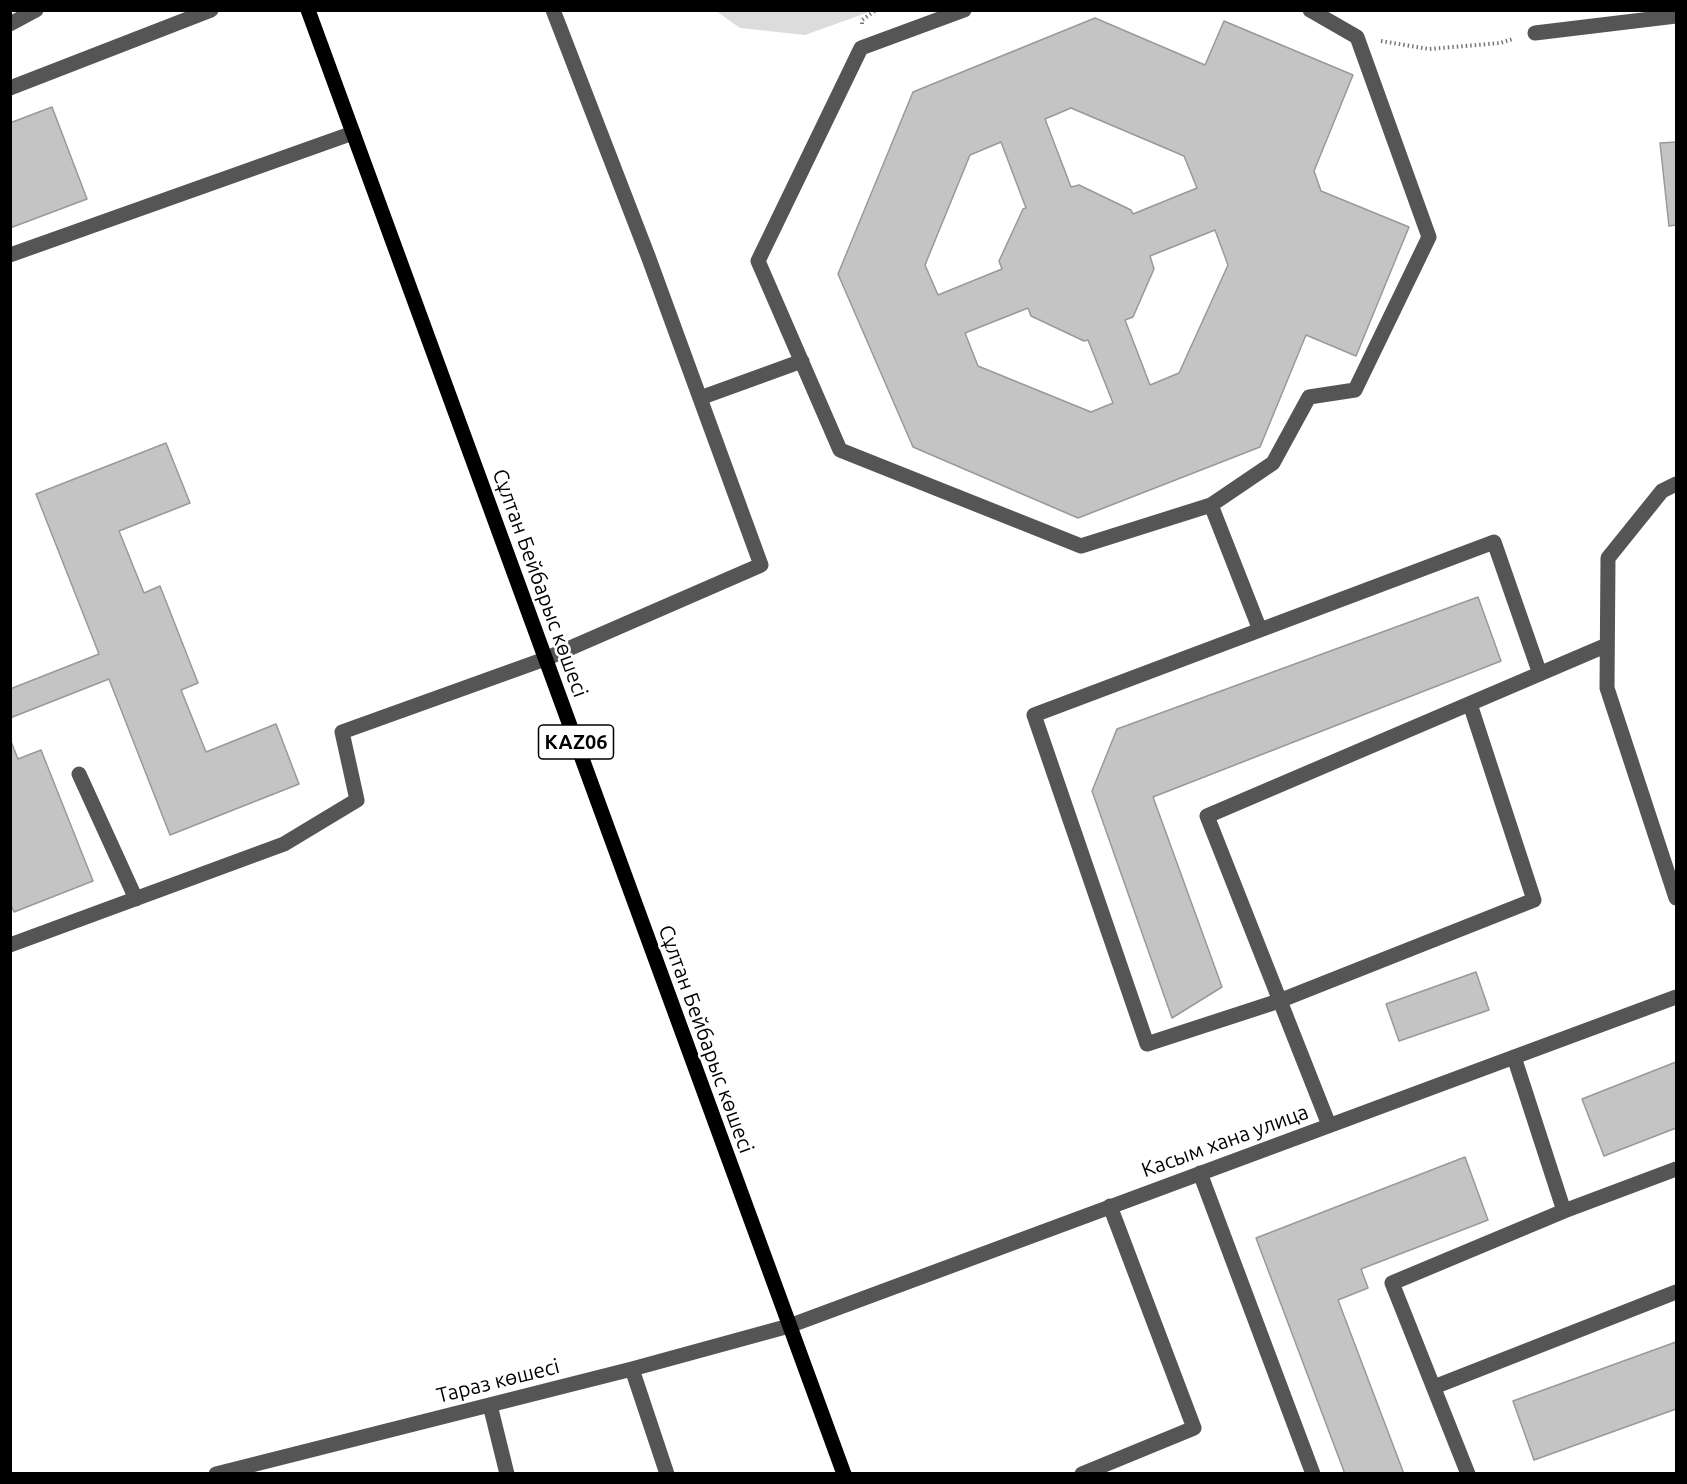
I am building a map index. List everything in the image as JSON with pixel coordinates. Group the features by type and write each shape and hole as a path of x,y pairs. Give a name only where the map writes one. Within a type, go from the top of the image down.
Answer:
{"main road":[{"name":"Сұлтан Бейбарыс көшесі","path":"308,10 844,1473"}],"street":[{"path":"10,24 36,10"},
{"path":"10,88 211,10"},
{"path":"10,945 284,844 357,800 342,732 545,659 761,565 648,256 553,10"},
{"path":"964,10 861,48 758,261 840,450 1081,546 1211,505 1273,463 1309,397 1355,390 1429,237 1357,37 1310,10"},
{"path":"1535,33 1677,16"},
{"path":"10,255 353,133"},
{"path":"700,398 802,361"},
{"path":"1677,484 1662,491 1608,558 1607,645 1607,688 1677,898"},
{"path":"1211,505 1260,630"},
{"path":"1470,704 1534,900 1279,1001 1147,1044 1034,715 1494,542 1540,674"},
{"path":"1329,1125 1207,816 1607,645"},
{"path":"79,774 136,899"},
{"name":"Касым хана улица","path":"789,1326 1677,997"},
{"path":"1514,1057 1564,1210"},
{"path":"1468,1473 1392,1283 1564,1210 1677,1169"},
{"path":"1200,1173 1313,1473"},
{"path":"1082,1473 1194,1428 1110,1206"},
{"path":"1434,1387 1677,1292"},
{"name":"Тараз көшесі","path":"216,1473 632,1370 789,1326"},
{"path":"632,1370 667,1473"},
{"path":"490,1405 507,1473"}],"path":[{"path":"1357,37 1429,49 1500,43 1535,33"}],"shaded area":[{"path":"716,11 872,11 805,35 740,28"}],"building":[{"path":"1095,18 1205,65 1224,21 1353,75 1314,171 1321,191 1409,227 1356,356 1306,335 1260,447 1078,518 913,447 838,274 913,92","holes":["1071,108 1184,156 1197,188 1133,214 1131,210 1079,185 1071,187 1045,119","1001,142 1026,208 1023,209 999,261 1002,269 938,295 925,265 970,155","1215,230 1228,265 1179,373 1150,385 1125,320 1133,317 1154,269 1150,256","1028,308 1031,316 1084,341 1088,340 1113,403 1091,412 978,366 965,333"]},
{"path":"52,107 87,199 10,228 10,123"},
{"path":"1676,142 1676,225 1669,226 1660,143"},
{"path":"166,443 190,503 119,531 144,593 160,586 198,683 181,690 206,752 276,724 299,784 170,835 109,679 10,718 10,689 99,654 36,494"},
{"path":"1478,597 1501,661 1153,797 1222,987 1172,1018 1092,791 1117,729"},
{"path":"10,739 18,759 41,750 93,881 14,912 10,903"},
{"path":"1476,972 1489,1010 1399,1041 1386,1004"},
{"path":"1676,1062 1676,1128 1604,1156 1582,1099"},
{"path":"1465,1157 1488,1220 1361,1269 1368,1288 1338,1300 1404,1474 1345,1474 1256,1238"},
{"path":"1676,1342 1676,1409 1534,1460 1513,1401"}]}
